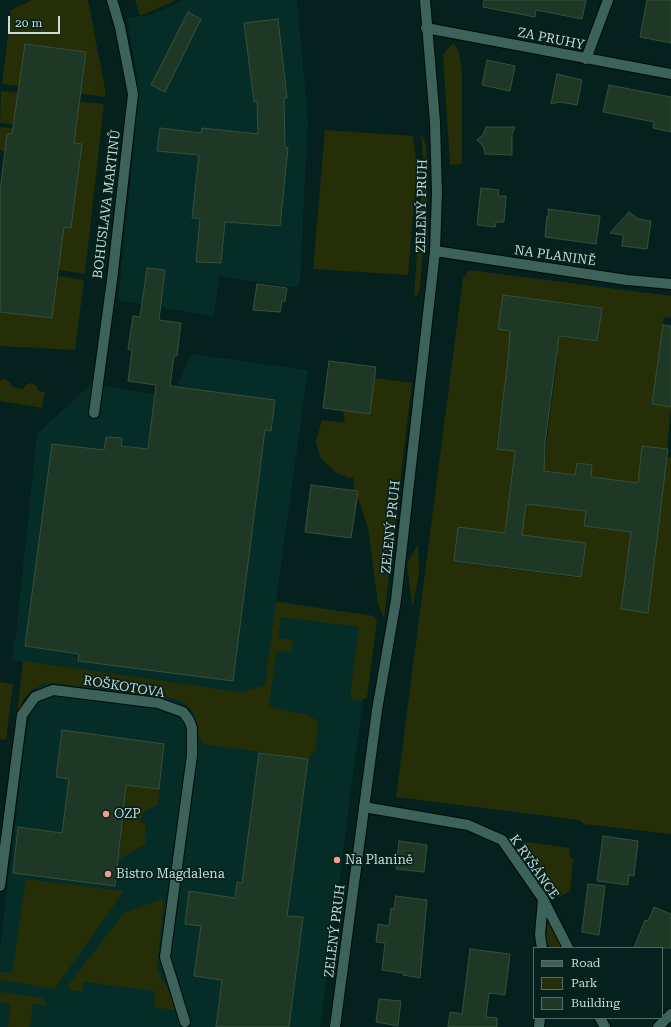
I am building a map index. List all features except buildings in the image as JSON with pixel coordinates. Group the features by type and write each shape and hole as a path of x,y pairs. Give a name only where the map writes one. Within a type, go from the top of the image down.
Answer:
{"street":[{"name":"BOHUSLAVA MARTINŮ","path":"94,413 112,280 133,94 120,26 112,0"},
{"name":"ZELENÝ PRUH","path":"335,1027 377,710 396,600 435,251 437,193 435,122 426,28 425,0"},
{"path":"586,59 608,0"},
{"name":"ZA PRUHY","path":"426,28 671,74"},
{"name":"NA PLANINĚ","path":"435,251 627,280 671,284"},
{"name":"ROŠKOTOVA","path":"0,886 22,715 35,697 53,690 158,703 183,712 189,720 192,728 192,755 165,957 185,1022"},
{"name":"K RYŠÁNCE","path":"364,807 468,826 502,840 544,899 568,947"},
{"path":"542,947 540,935 544,899"},
{"path":"658,1027 671,1014"}],"shaded area":[{"path":"183,0 297,0 308,119 300,281 297,288 219,276 214,317 118,300 138,106 136,70 127,18 150,15"},
{"path":"191,354 308,370 276,601 374,616 320,1027 0,1027 0,950 25,741 41,664 11,660 16,633 37,434 91,384 173,397"}],"green space":[{"path":"32,0 88,0 105,89 105,97 71,92 72,87 82,88 86,52 25,44 20,86 2,84 11,10"},
{"path":"135,0 177,0 140,16"},
{"path":"454,43 459,53 462,71 462,164 450,165 443,55"},
{"path":"1,91 19,93 13,124 0,123"},
{"path":"70,101 104,104 85,274 59,270 60,267 55,267 63,227 71,228 82,145 74,143 79,107 69,106"},
{"path":"0,127 13,128 12,134 7,134 5,151 0,150"},
{"path":"325,130 413,136 417,168 408,275 313,269"},
{"path":"421,133 426,144 427,200 420,287 418,294 414,298 420,207 424,172"},
{"path":"469,270 671,296 671,318 664,317 652,404 671,407 667,449 642,446 638,483 591,477 592,465 577,463 575,475 530,469 545,455 558,354 545,352 548,335 597,342 602,307 503,295 499,329 530,333 510,348 496,448 515,451 505,533 458,527 454,562 581,578 586,543 522,535 526,504 586,511 584,526 616,530 633,516 621,609 648,613 667,458 671,457 671,834 584,824 579,820 396,797 463,278"},
{"path":"59,276 84,280 75,350 0,346 0,312 52,318 56,283 47,277 58,278"},
{"path":"375,378 412,383 384,618 378,604 368,527 358,498 358,491 355,491 353,483 354,476 349,478 337,473 321,459 316,442 322,420 345,423 343,411 370,414"},
{"path":"5,379 10,382 12,387 23,389 27,384 32,383 37,386 38,391 45,392 42,408 0,401 0,380"},
{"path":"418,544 419,574 412,605 407,564"},
{"path":"276,602 374,616 377,621 367,697 361,701 352,699 350,696 359,627 281,617 278,638 293,640 291,652 276,651 269,707 308,715 318,721 316,749 308,759 203,744 199,738 195,718 191,709 183,702 172,698 53,683 43,684 31,691 23,700 17,716 23,661 241,692 265,685"},
{"path":"0,682 13,684 6,740 0,739"},
{"path":"115,783 159,790 158,805 144,811 140,822 145,824 146,843 118,860 121,840"},
{"path":"520,841 570,848 569,856 573,859 570,891 559,897"},
{"path":"26,879 124,891 56,987 53,989 0,980 0,972 12,973"},
{"path":"164,898 157,969 177,1006 177,1011 154,1007 155,991 84,982 81,992 70,990 69,984 124,913"},
{"path":"549,918 563,947 550,947 545,941"},
{"path":"0,992 43,998 47,1005 33,1004 30,1027 8,1027 11,1004 0,1002"}],"place":[{"name":"OZP","path":"106,814"},
{"name":"Na Planině","path":"337,860"},
{"name":"Bistro Magdalena","path":"108,874"}]}
